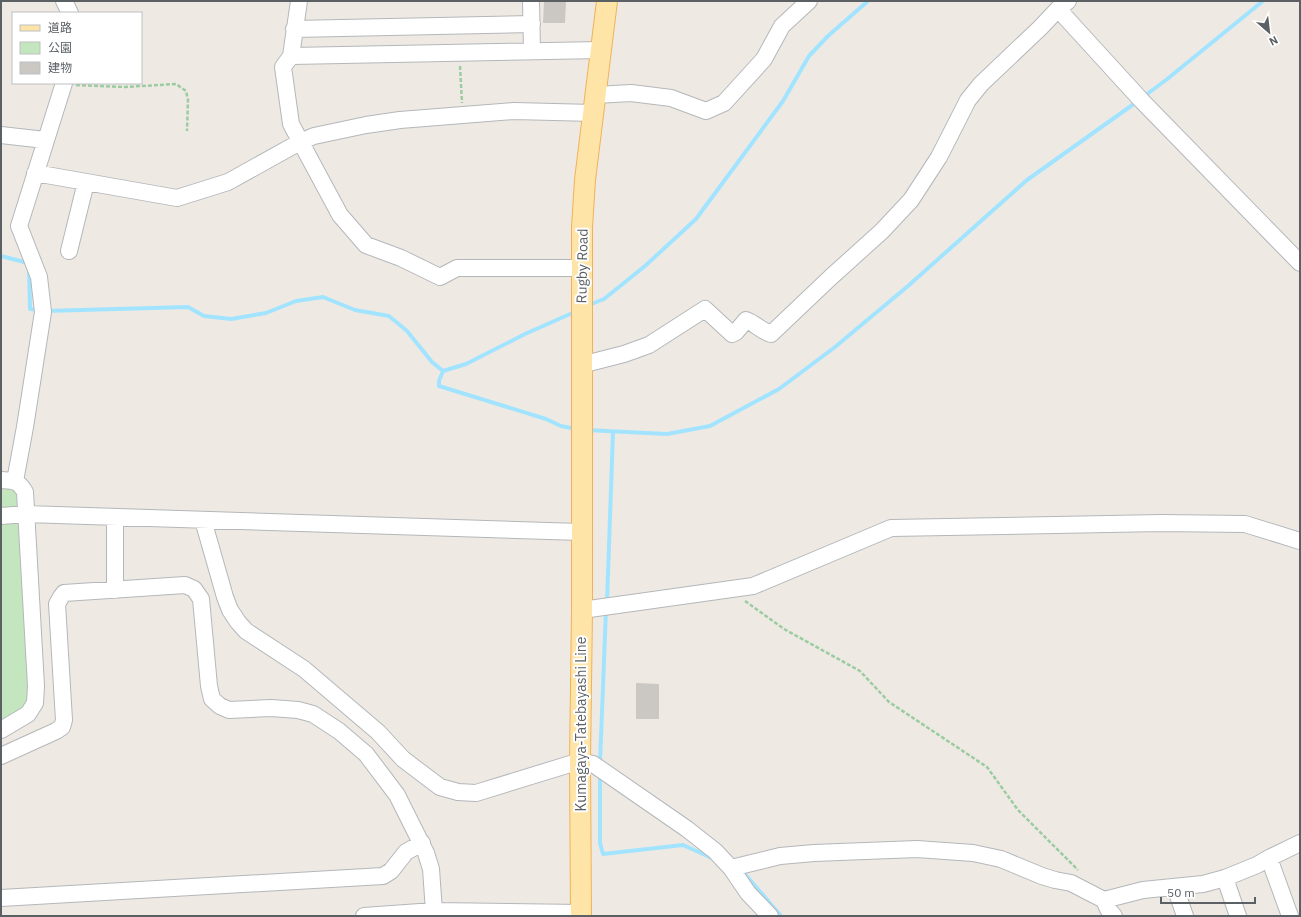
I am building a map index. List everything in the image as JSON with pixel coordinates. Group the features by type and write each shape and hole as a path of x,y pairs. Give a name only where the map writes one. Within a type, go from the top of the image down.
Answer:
{"main road":[{"name":"Rugby Road","path":"582,532 582,228 585,180 606,1"},
{"name":"Kumagaya-Tatebayashi Line","path":"581,914 580,761 590,608 582,532"}],"street":[{"path":"64,1 70,12"},
{"path":"299,1 291,56 283,67 291,124 340,215 366,245 401,258 440,277 457,268 581,268"},
{"path":"531,1 532,51"},
{"path":"35,174 177,198 228,182 300,142 314,136 366,125 400,120 595,104 631,93 671,98 706,111 724,103 764,59 782,26 809,1"},
{"path":"581,365 624,354 650,345 705,309 732,334 736,332 746,320 771,334 882,231 911,200 939,157 968,100 981,84 1063,5 1142,101 1300,263"},
{"path":"294,30 532,24"},
{"path":"291,56 601,50"},
{"path":"1,730 28,714 35,703 36,656 25,492 21,485 8,481 25,427 43,312 40,277 19,226 63,84"},
{"path":"1,135 45,140"},
{"path":"69,251 86,182"},
{"path":"1,516 26,514 582,532"},
{"path":"115,517 115,590"},
{"path":"203,520 225,597 230,610 238,622 246,631 304,669 378,732 403,759 440,787 458,792 476,793 580,761 593,764 687,829 715,851 731,868 748,893 770,916"},
{"path":"590,608 753,586 891,528 1245,524 1300,541"},
{"path":"1,756 56,732 62,727 64,720 57,604 60,597 64,593 185,585 194,589 201,599 209,686 212,699 220,706 229,710 271,708 303,711 314,714 339,731 366,754 397,795 426,853 431,869 434,911"},
{"path":"1104,900 1143,890 1203,884 1225,878 1258,865 1300,843"},
{"path":"1,898 383,876 390,871 406,852 422,844"},
{"path":"731,868 780,856 814,853 917,849 973,853 1001,859 1055,880 1070,883 1104,900 1108,909 1114,916"},
{"path":"1269,858 1290,916"},
{"path":"1225,878 1238,916"},
{"path":"1175,886 1185,916"},
{"path":"364,916 434,911 581,914"}],"path":[{"path":"459,53 462,115"},
{"path":"63,84 125,87 176,84 186,92 188,100 187,131"},
{"path":"728,589 784,629 860,671 889,702 987,766 1018,810 1079,871"}],"green space":[{"path":"1,487 15,487 20,498 29,701 21,713 1,724"}],"building":[{"path":"544,1 566,1 565,23 543,23"},
{"path":"636,683 659,684 659,719 636,719"}],"waterway":[{"path":"589,305 604,299 645,266 696,219 783,101 809,56 828,36 868,1"},
{"path":"1143,97 1263,1"},
{"path":"586,430 667,434 710,426 779,389 835,347 908,286 1027,180 1138,101"},
{"path":"1,256 28,263"},
{"path":"29,269 30,309 39,310"},
{"path":"45,311 188,307 204,316 231,319 266,313 296,301 323,297 355,310 389,316 407,331 432,362 443,371"},
{"path":"443,371 466,364 525,334 577,311"},
{"path":"443,371 439,381 439,386 546,419 561,426 576,429"},
{"path":"607,603 613,432"},
{"path":"600,763 606,610"},
{"path":"600,774 600,843 603,854 683,845 714,859"},
{"path":"740,871 744,873 781,916"}]}
